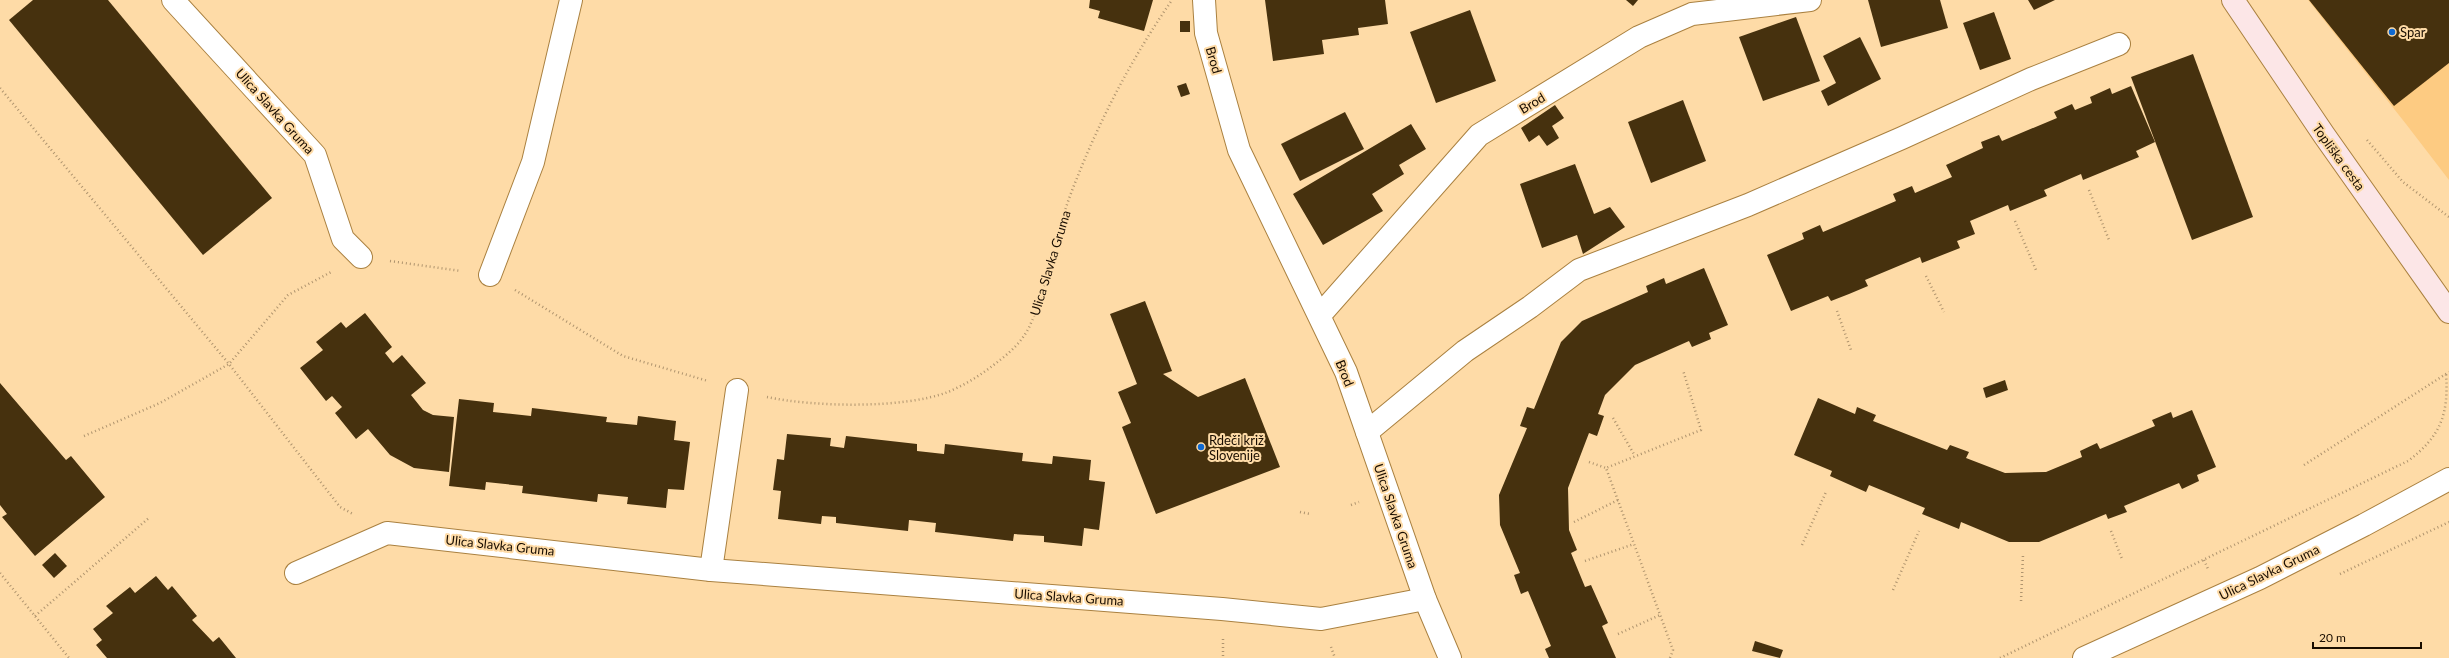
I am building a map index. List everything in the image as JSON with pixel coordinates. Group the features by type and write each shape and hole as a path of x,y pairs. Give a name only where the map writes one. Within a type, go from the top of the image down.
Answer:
{"main road":[{"name":"Topliška cesta","path":"2233,0 2324,136 2449,312"}],"street":[{"name":"Ulica Slavka Gruma","path":"173,0 315,154 343,239 361,257"},
{"path":"490,275 533,162 571,0"},
{"name":"Brod","path":"1204,0 1206,32 1239,150 1320,315 1346,372 1367,432"},
{"name":"Brod","path":"1320,315 1479,135 1639,37 1692,14 1810,0"},
{"path":"1367,432 1465,351 1530,307 1579,270 1748,205 1902,138 2031,78 2119,44"},
{"path":"711,570 737,390"},
{"name":"Ulica Slavka Gruma","path":"1367,432 1425,599 1450,658"},
{"name":"Ulica Slavka Gruma","path":"2084,658 2260,578 2364,525 2449,479"},
{"name":"Ulica Slavka Gruma","path":"387,533 711,570 1222,609 1321,619 1425,599"},
{"path":"296,573 387,533"}],"path":[{"name":"Ulica Slavka Gruma","path":"361,257 490,275 623,356 737,390 775,398 811,403 857,404 902,402 947,392 982,375 1014,349 1031,325 1042,294 1059,229 1077,177 1117,89 1172,0"},
{"path":"0,88 229,364 340,507 387,533"},
{"path":"2362,134 2403,182 2449,217"},
{"path":"2089,190 2109,240"},
{"path":"2015,221 2036,270"},
{"path":"84,436 160,403 229,364 288,295 361,257"},
{"path":"1926,276 1944,312"},
{"path":"1837,311 1851,350"},
{"path":"1589,462 1606,468 1701,430 1683,370"},
{"path":"2304,465 2449,372"},
{"path":"2000,658 2390,471 2423,450 2445,420 2448,404 2446,374"},
{"path":"1613,418 1635,456"},
{"path":"1606,468 1673,650 1670,658"},
{"path":"1802,545 1826,492"},
{"path":"1574,522 1618,500"},
{"path":"1300,512 1310,514"},
{"path":"35,616 150,517"},
{"path":"2333,577 2449,522"},
{"path":"1893,590 1919,531"},
{"path":"2111,531 2122,559"},
{"path":"1585,561 1634,544"},
{"path":"2021,601 2022,555"},
{"path":"0,573 69,658"},
{"path":"1618,634 1660,615"}],"shaded area":[{"name":"Spar","path":"2308,0 2449,0 2449,180 2406,124"}],"building":[{"path":"33,0 108,0 272,198 203,255 9,20"},
{"path":"1090,0 1153,0 1144,31 1098,18 1100,11 1089,8"},
{"path":"1265,0 1385,0 1388,24 1358,28 1359,35 1322,40 1324,54 1273,61"},
{"path":"1626,0 1638,0 1633,6"},
{"path":"1868,0 1940,0 1948,28 1881,47"},
{"path":"2028,0 2055,0 2034,10"},
{"name":"Spar","path":"2309,0 2449,0 2449,63 2394,106"},
{"path":"1470,10 1496,81 1436,103 1410,32"},
{"path":"1994,12 2011,59 1980,70 1963,23"},
{"path":"1796,17 1820,81 1763,101 1739,37"},
{"path":"1180,21 1190,21 1190,32 1180,32"},
{"path":"1860,37 1881,79 1828,106 1821,91 1836,83 1823,56"},
{"path":"2193,54 2253,217 2192,240 2131,77"},
{"path":"1186,83 1190,94 1181,97 1177,86"},
{"path":"2131,86 2155,142 2136,151 2139,157 2083,180 2081,174 2044,190 2047,196 2010,211 2008,205 1970,221 1975,234 1957,241 1960,248 1922,263 1920,257 1865,280 1868,286 1849,294 1831,301 1828,296 1791,311 1767,255 1804,239 1802,233 1820,225 1823,232 1896,201 1893,194 1912,186 1915,193 1952,177 1946,165 1983,148 1981,142 1999,135 2002,141 2057,118 2054,112 2072,104 2075,110 2092,103 2090,97 2110,88 2112,94"},
{"path":"1683,100 1706,161 1651,183 1628,122"},
{"path":"1555,105 1564,118 1552,126 1559,138 1547,146 1539,135 1529,142 1521,128"},
{"path":"1345,112 1364,149 1300,181 1281,144"},
{"path":"1411,124 1426,149 1399,165 1404,174 1372,194 1383,211 1323,245 1293,194"},
{"path":"1575,164 1594,214 1610,207 1625,227 1583,254 1577,235 1542,248 1520,184"},
{"path":"1704,268 1728,325 1709,333 1711,339 1692,347 1689,341 1635,365 1605,395 1598,414 1604,416 1597,436 1589,433 1568,488 1569,530 1577,550 1571,553 1585,587 1591,585 1608,623 1602,626 1616,658 1549,658 1545,649 1551,646 1528,591 1521,594 1514,575 1520,573 1500,525 1499,495 1527,428 1520,426 1527,407 1534,409 1561,342 1582,321 1648,292 1646,286 1664,278 1666,284"},
{"name":"Rdeči križ Slovenije","path":"1145,301 1172,371 1163,374 1198,397 1245,378 1280,467 1156,514 1122,427 1131,423 1118,392 1137,384 1110,314"},
{"path":"365,313 392,347 385,353 393,363 402,355 426,383 411,395 423,410 433,415 454,417 449,472 414,468 390,455 368,429 356,439 335,413 342,407 332,396 326,401 300,368 323,350 316,342 341,322 346,328"},
{"path":"2005,380 2008,390 1986,398 1983,388"},
{"path":"0,383 66,460 71,456 105,497 35,556 2,517 7,514 0,505"},
{"path":"1818,398 1855,414 1857,407 1876,415 1873,421 1947,450 1950,445 1969,452 1966,458 2005,473 2046,472 2082,457 2080,451 2097,443 2100,449 2155,426 2152,420 2171,412 2173,418 2192,410 2216,467 2197,475 2199,481 2182,489 2179,483 2124,506 2127,512 2108,519 2106,514 2039,542 2009,542 1961,522 1959,529 1922,514 1925,508 1869,485 1866,492 1830,476 1832,471 1794,455"},
{"path":"459,399 494,403 493,412 531,416 532,408 607,417 606,422 637,425 638,416 676,421 674,440 690,442 684,490 668,489 666,508 627,504 628,497 598,494 597,502 522,493 523,486 486,482 485,490 449,486"},
{"path":"787,434 831,438 830,446 844,448 846,436 917,444 917,451 944,454 945,444 1023,453 1022,461 1052,464 1053,456 1091,460 1089,480 1105,482 1099,530 1084,528 1082,546 1044,542 1044,536 1014,534 1013,541 935,532 936,523 909,520 908,531 836,523 836,517 822,516 821,524 778,519 781,491 773,490 777,459 784,460"},
{"path":"55,553 67,566 54,578 42,565"},
{"path":"156,576 168,590 172,586 197,616 192,620 213,642 219,637 236,658 107,658 96,645 102,640 93,629 113,613 106,606 130,587 135,593"},
{"path":"1755,641 1783,650 1780,658 1752,651"}],"place":[{"name":"Spar","path":"2392,32"},
{"name":"Rdeči križ Slovenije","path":"1201,447"}]}
